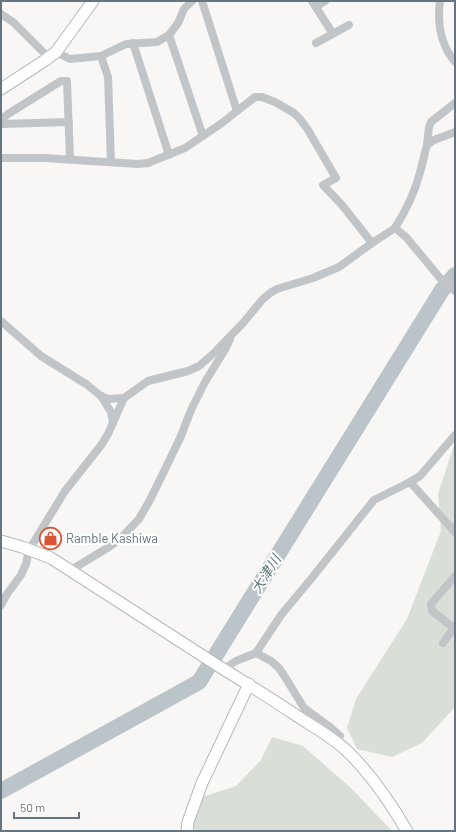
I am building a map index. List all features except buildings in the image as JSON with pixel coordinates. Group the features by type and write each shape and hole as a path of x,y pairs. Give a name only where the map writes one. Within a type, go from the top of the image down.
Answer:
{"street":[{"path":"1,89 52,55 93,1"},
{"path":"1,14 13,22 52,55 70,59 101,56 126,44 157,42 169,36 178,23 184,9 192,1"},
{"path":"202,1 237,111"},
{"path":"325,1 314,4 333,34"},
{"path":"440,1 439,26 442,40 450,56 455,62"},
{"path":"316,44 349,25"},
{"path":"169,36 203,136"},
{"path":"133,43 169,155"},
{"path":"101,56 108,77 110,162"},
{"path":"1,120 8,114 61,81 67,81 70,159"},
{"path":"1,158 44,158 138,164 148,163 185,148 222,123 255,97 262,97 275,102 294,113 300,119 336,178 323,185 342,205 372,243"},
{"path":"1,605 20,575 26,564 30,550 65,491 102,444 124,398 148,381 188,371 199,366 213,354 270,293 277,289 313,278 339,267 395,228 419,177 427,145 428,127 431,122 455,103"},
{"path":"1,124 69,122"},
{"path":"427,145 434,140 455,132"},
{"path":"395,228 406,237 440,278 454,290"},
{"path":"1,321 41,356 86,384 101,396 108,399 124,398"},
{"path":"71,570 121,538 139,519 170,459 205,382 226,348 231,335"},
{"path":"101,396 111,412 113,422"},
{"path":"222,668 256,653 280,615 311,580 374,500 420,476 455,435"},
{"path":"410,482 455,532"},
{"path":"1,541 51,558 249,684 336,742 361,765 378,786 407,831"},
{"path":"443,643 454,627 432,611 431,604 455,576"},
{"path":"256,653 271,661 279,668 304,708 340,736 336,742"},
{"path":"187,831 188,822 202,783 249,684"}],"shaded area":[{"path":"455,442 455,707 422,743 392,757 357,749 347,728 356,699 407,619 441,531 438,494"},
{"path":"272,737 303,746 350,787 392,831 195,831 193,825 202,797 236,786 261,760"}],"waterway":[{"name":"大津川","path":"1,791 199,682 442,290 455,275"}],"place":[{"name":"Ramble Kashiwa","path":"51,538"}]}
